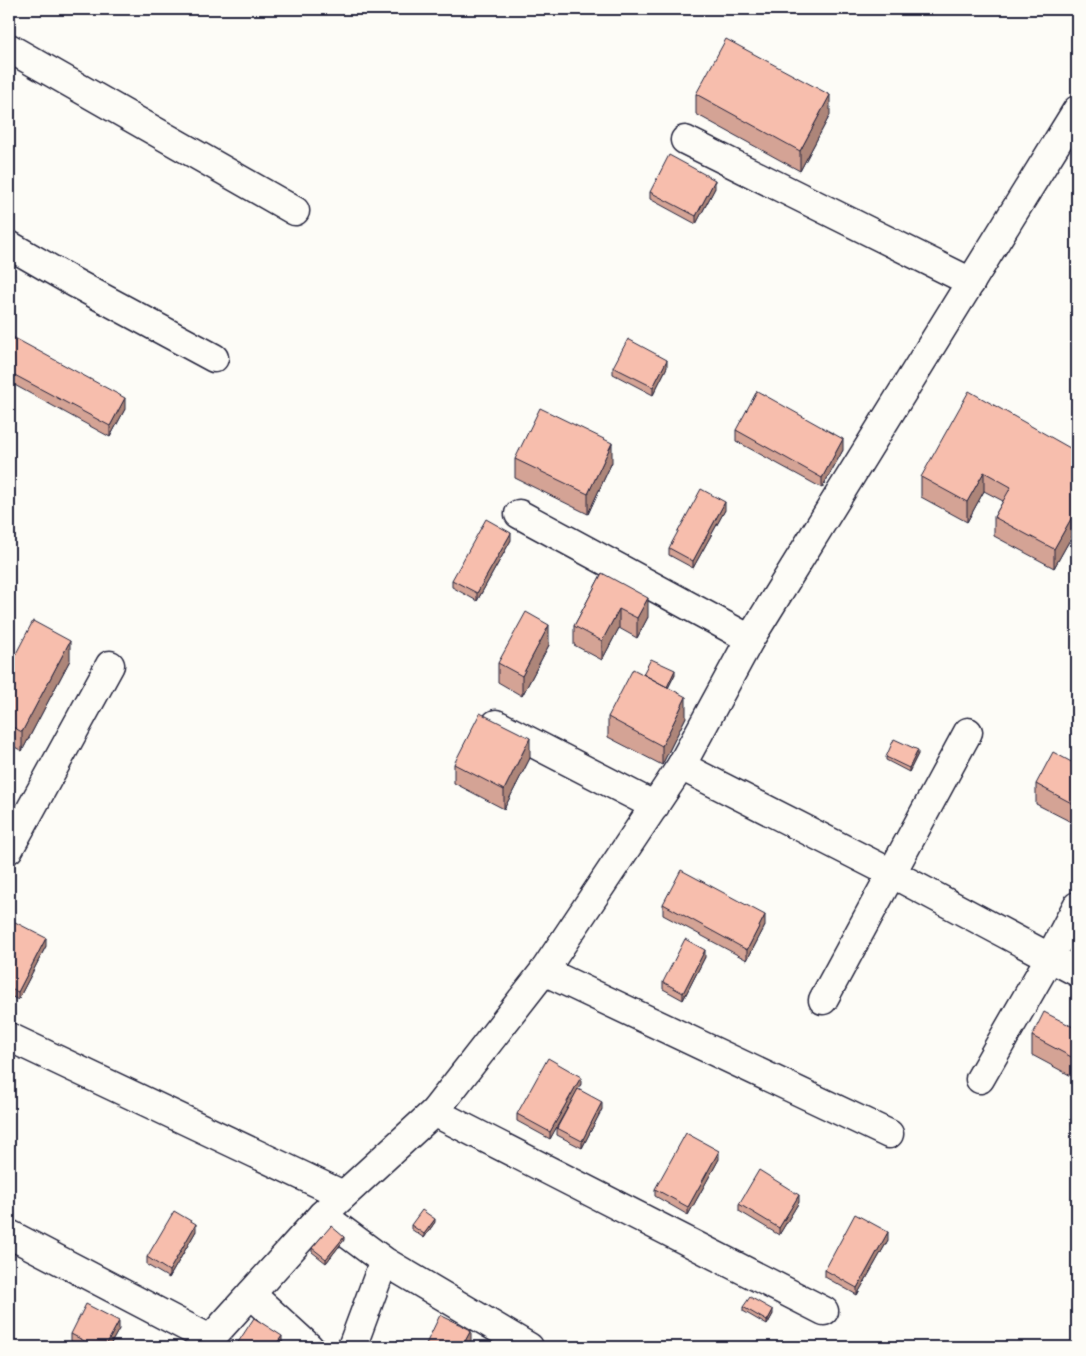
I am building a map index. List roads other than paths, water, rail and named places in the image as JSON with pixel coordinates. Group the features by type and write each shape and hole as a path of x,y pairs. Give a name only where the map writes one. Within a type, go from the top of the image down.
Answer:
{"street":[{"path":"9,48 295,211"},
{"path":"9,1234 206,1343 322,1215 434,1112 544,971 681,766 750,639 1077,110"},
{"path":"685,140 971,282"},
{"path":"9,245 73,282 214,358"},
{"path":"519,514 750,639"},
{"path":"9,850 110,665"},
{"path":"492,723 655,806"},
{"path":"822,1000 968,732"},
{"path":"681,766 891,873 1077,972"},
{"path":"980,1079 1077,906"},
{"path":"544,971 889,1134"},
{"path":"9,1037 343,1195"},
{"path":"434,1112 824,1311"},
{"path":"322,1215 384,1261 529,1347"},
{"path":"352,1347 384,1261"},
{"path":"251,1294 308,1347"}]}
